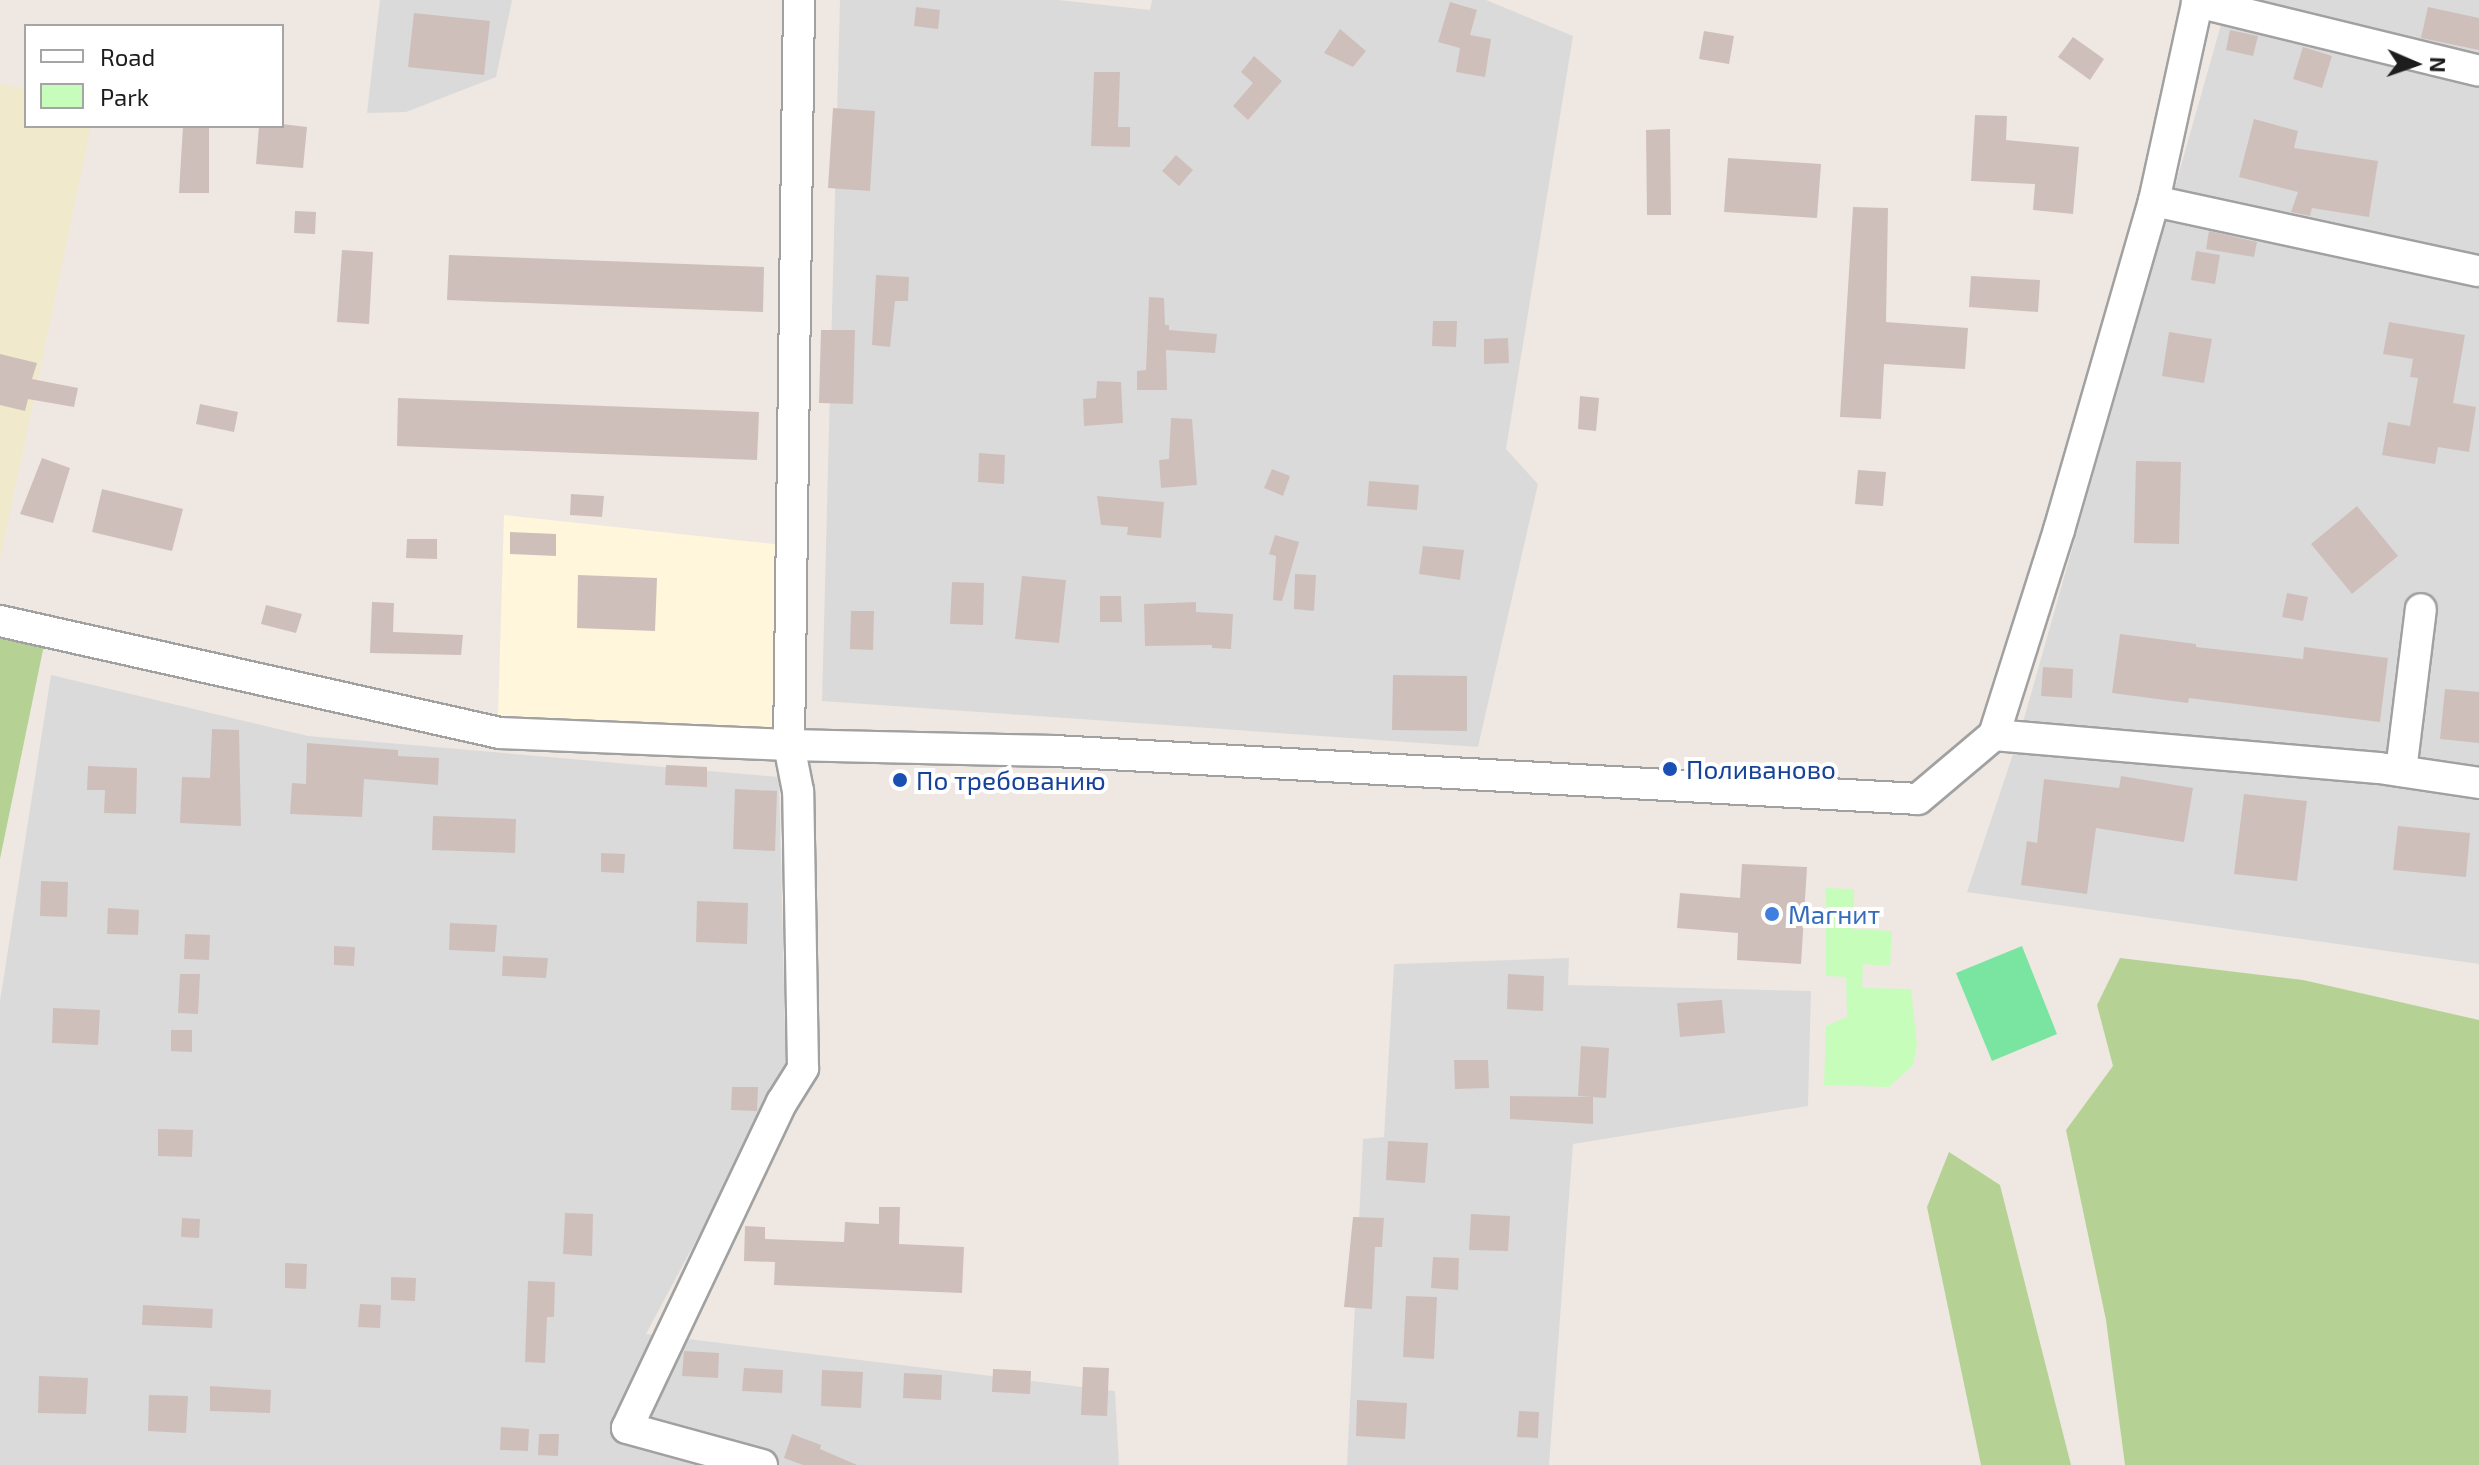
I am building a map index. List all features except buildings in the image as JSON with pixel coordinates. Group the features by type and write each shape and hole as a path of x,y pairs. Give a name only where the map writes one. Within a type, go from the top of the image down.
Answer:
{"street":[{"path":"762,1465 627,1428 782,1102 803,1068 798,791 789,745 799,0"},
{"path":"0,621 500,733 789,745 1055,751 1918,799 1994,735 2059,530 2154,201 2198,1 2479,71"},
{"path":"2154,201 2479,271"},
{"path":"2401,771 2421,609"},
{"path":"1994,735 2401,771 2479,783"}],"shaded area":[{"path":"380,0 512,0 496,77 406,112 367,113"},
{"path":"840,0 1059,0 1150,10 1152,0 1486,0 1573,36 1506,449 1538,484 1478,747 822,701"},
{"path":"2228,0 2479,0 2479,964 1967,892 2019,736"},
{"path":"0,84 24,89 24,128 91,128 0,560"},
{"path":"504,515 792,546 790,730 498,717"},
{"path":"51,675 308,736 779,777 786,1072 646,1334 1115,1391 1119,1465 0,1465 0,1001"},
{"path":"1569,958 1568,985 1811,991 1808,1106 1573,1144 1549,1465 1347,1465 1363,1139 1384,1137 1394,964"}],"green space":[{"path":"0,638 44,645 0,859"},
{"path":"1826,888 1854,889 1854,929 1892,931 1890,966 1863,964 1862,988 1911,989 1917,1045 1913,1065 1889,1087 1824,1085 1826,1026 1847,1017 1846,977 1826,976"},
{"path":"2022,946 2057,1034 1992,1061 1956,973"},
{"path":"2120,958 2303,980 2479,1020 2479,1465 2125,1465 2106,1320 2066,1130 2113,1066 2097,1005"},
{"path":"1949,1152 2000,1185 2071,1465 1981,1465 1927,1207"}],"place":[{"name":"Поливаново","path":"1670,769"},
{"name":"По требованию","path":"900,780"},
{"name":"Магнит","path":"1772,914"}]}
